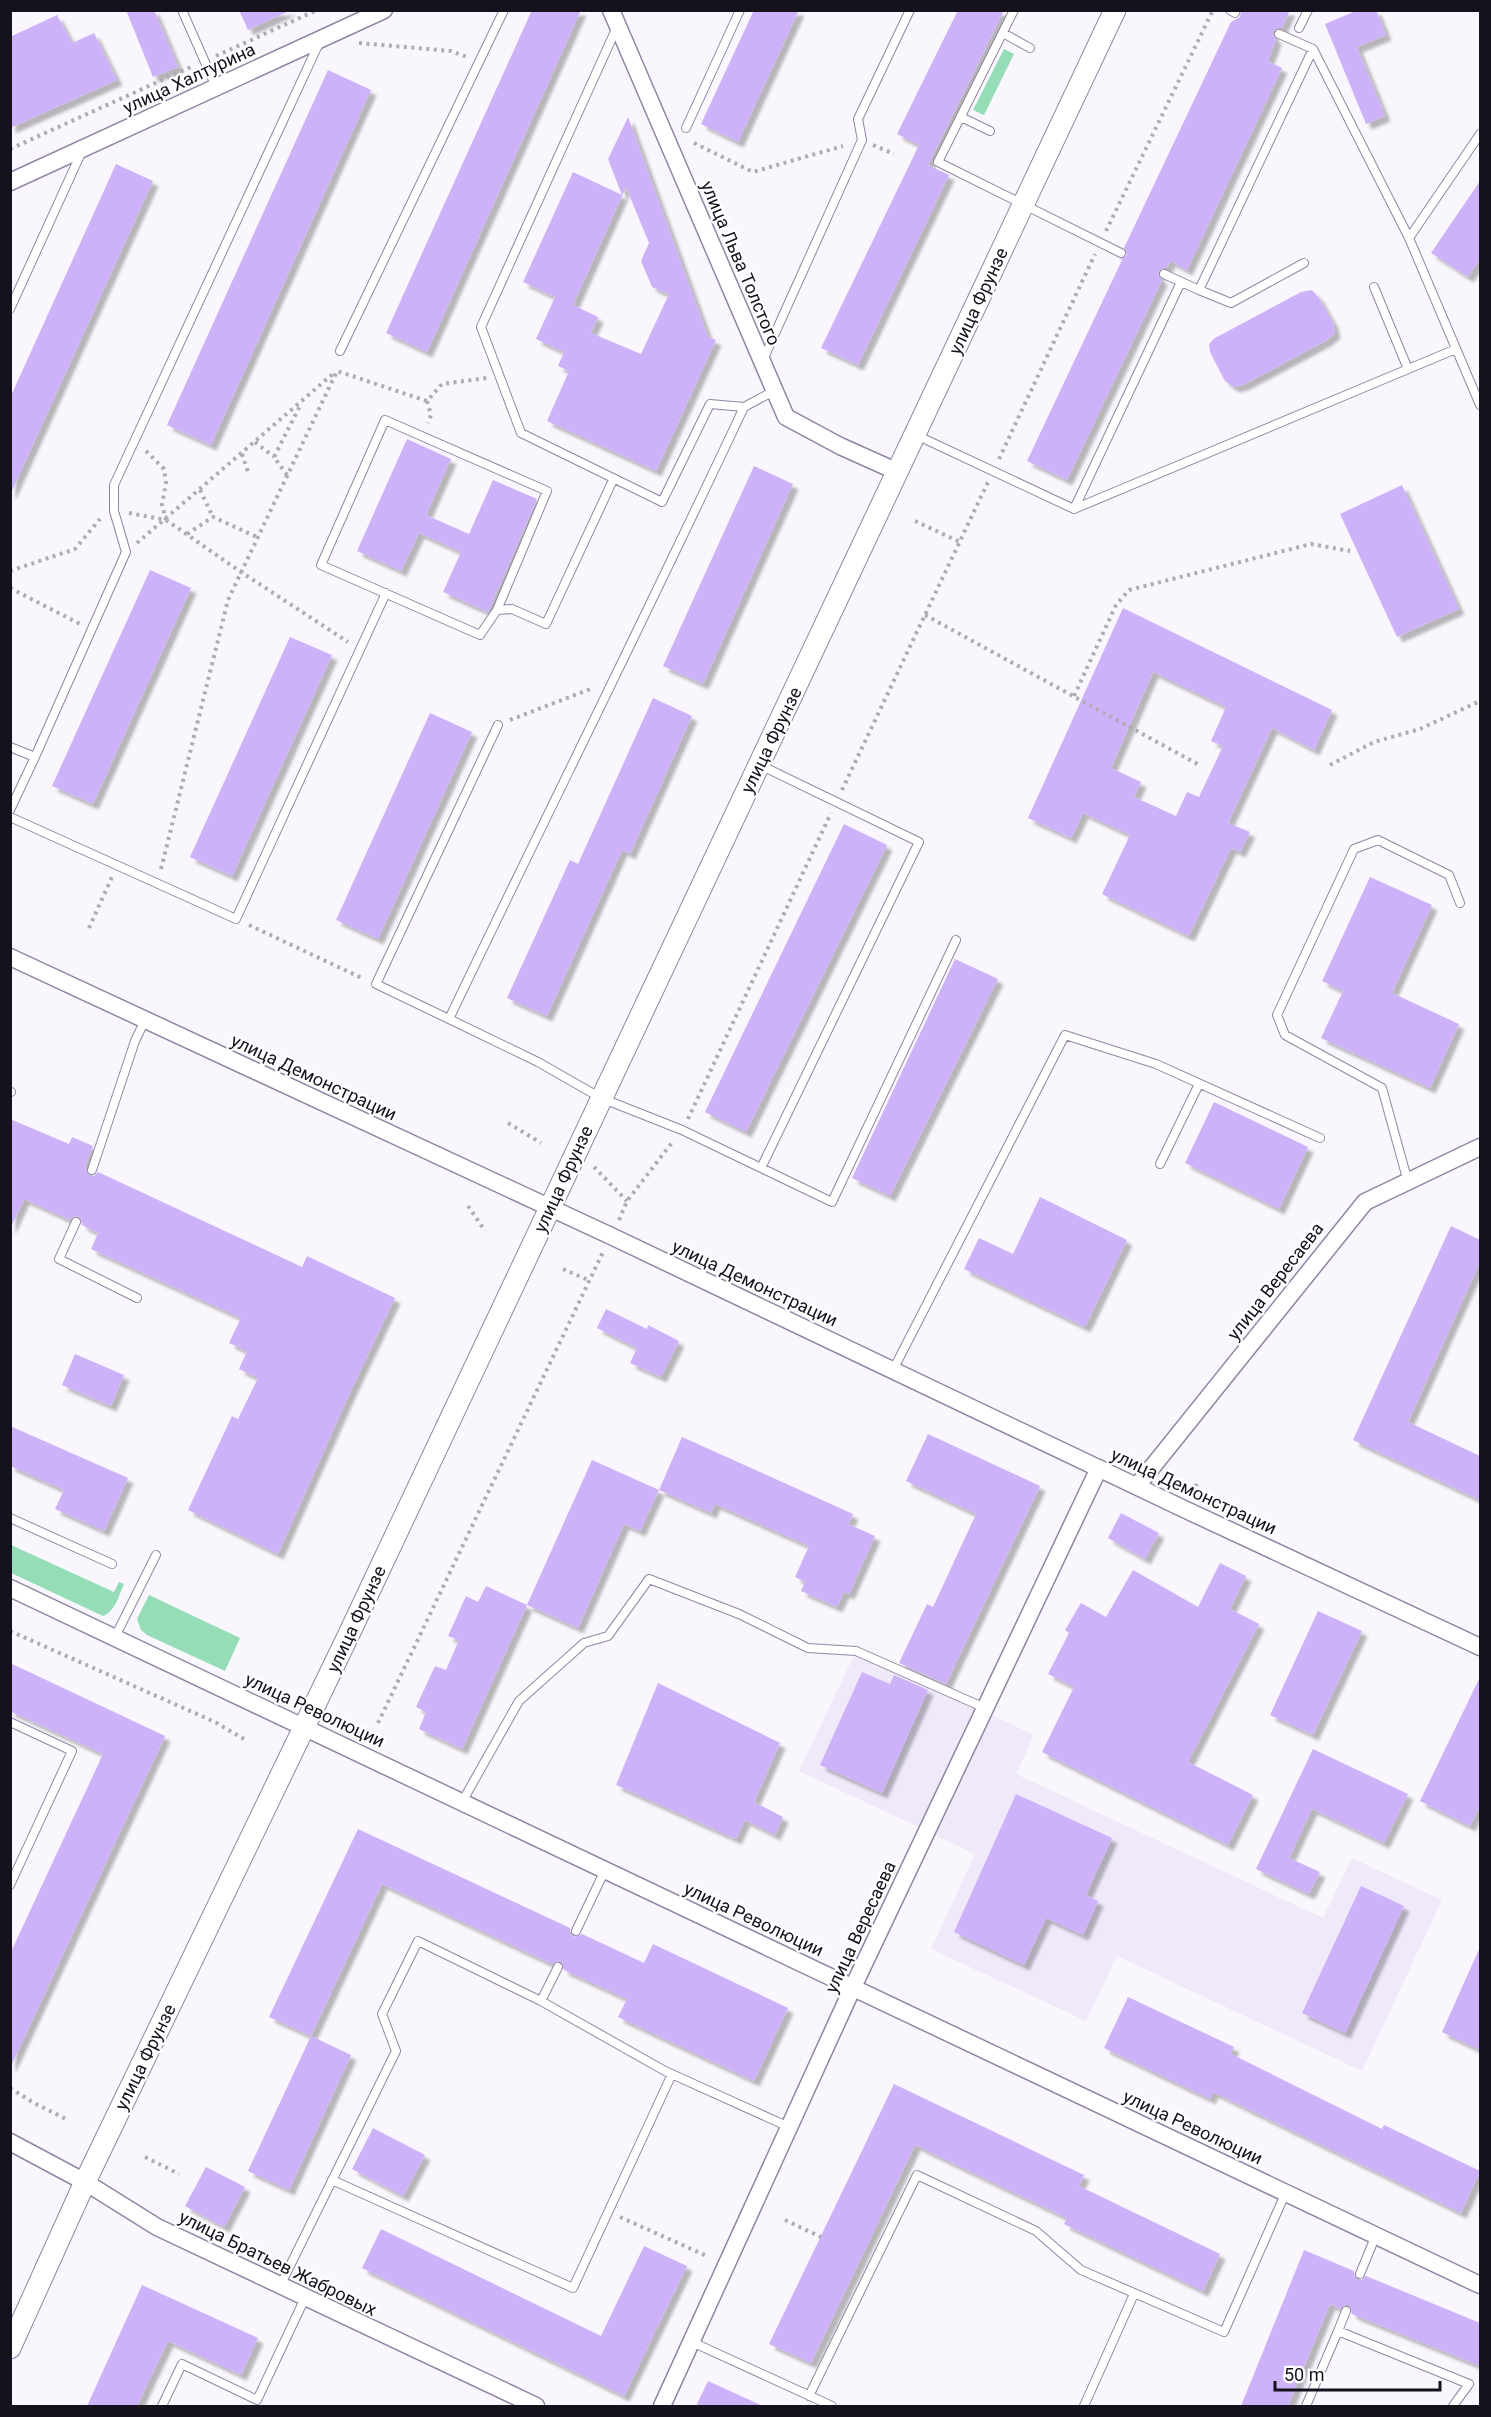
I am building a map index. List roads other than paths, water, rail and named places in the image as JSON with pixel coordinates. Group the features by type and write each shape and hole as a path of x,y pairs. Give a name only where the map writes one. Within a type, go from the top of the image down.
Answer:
{"street":[{"name":"улица Халтурина","path":"10,182 384,10"},
{"name":"улица Фрунзе","path":"10,2348 85,2182 304,1727 1115,10"},
{"name":"улица Льва Толстого","path":"615,18 786,417 840,446 898,472"},
{"name":"улица Демонстрации","path":"10,957 549,1208 1480,1647"},
{"name":"улица Вересаева","path":"1137,1486 1365,1202 1480,1147"},
{"name":"улица Вересаева","path":"662,2406 853,1987 1099,1468"},
{"name":"улица Революции","path":"10,1588 1480,2285"},
{"name":"улица Братьев Жабровых","path":"10,2142 85,2182 157,2227 536,2406"}],"lane":[{"path":"182,10 216,87"},
{"path":"340,351 504,10"},
{"path":"686,129 740,10"},
{"path":"762,361 862,140 858,119 910,10"},
{"path":"1014,10 938,162 1121,253"},
{"path":"1299,28 1308,10"},
{"path":"615,18 481,327 521,433 662,502 710,404 744,407 774,391"},
{"path":"1003,33 1030,48"},
{"path":"1279,34 1313,49 1409,238 1480,405"},
{"path":"10,810 126,552 114,511 114,485 320,39"},
{"path":"1199,290 1313,49"},
{"path":"961,117 990,131"},
{"path":"1409,238 1480,135"},
{"path":"10,309 83,148"},
{"path":"1164,274 1231,303 1304,263"},
{"path":"1074,509 1181,282"},
{"path":"1374,287 1408,369"},
{"path":"916,435 1074,509 1456,350"},
{"path":"449,1019 611,681 644,620 744,407"},
{"path":"385,420 547,491 497,610 480,635 386,593 321,565 385,420"},
{"path":"497,610 512,609 546,624 613,480"},
{"path":"10,817 236,919 386,593"},
{"path":"498,724 376,984 538,1062 601,1098 682,1130 832,1202 956,940"},
{"path":"10,747 34,758"},
{"path":"759,764 919,843 760,1168"},
{"path":"1408,1182 1382,1088 1285,1035 1277,1015 1354,849 1378,840 1449,875 1460,903"},
{"path":"92,1170 135,1041 145,1020"},
{"path":"893,1370 1065,1035 1156,1064 1320,1138"},
{"path":"1160,1164 1199,1084"},
{"path":"76,1222 59,1259 137,1298"},
{"path":"10,1518 112,1564"},
{"path":"115,1637 156,1555"},
{"path":"462,1802 519,1701 584,1643 608,1636 649,1579 739,1614 808,1648 856,1651 985,1708"},
{"path":"10,1722 72,1751 10,1885"},
{"path":"576,1931 605,1870"},
{"path":"280,2287 396,2051 382,2014 418,1941 541,2001 672,2074 789,2127"},
{"path":"541,2001 558,1967"},
{"path":"332,2180 573,2288 672,2074"},
{"path":"810,2396 917,2175 1036,2231 1081,2270 1224,2332 1286,2192"},
{"path":"1360,2274 1376,2235"},
{"path":"1084,2406 1134,2294"},
{"path":"162,2406 182,2364 257,2400 305,2298"},
{"path":"1306,2406 1346,2311"},
{"path":"1338,2331 1469,2384 1453,2406"},
{"path":"692,2342 832,2406"}]}
